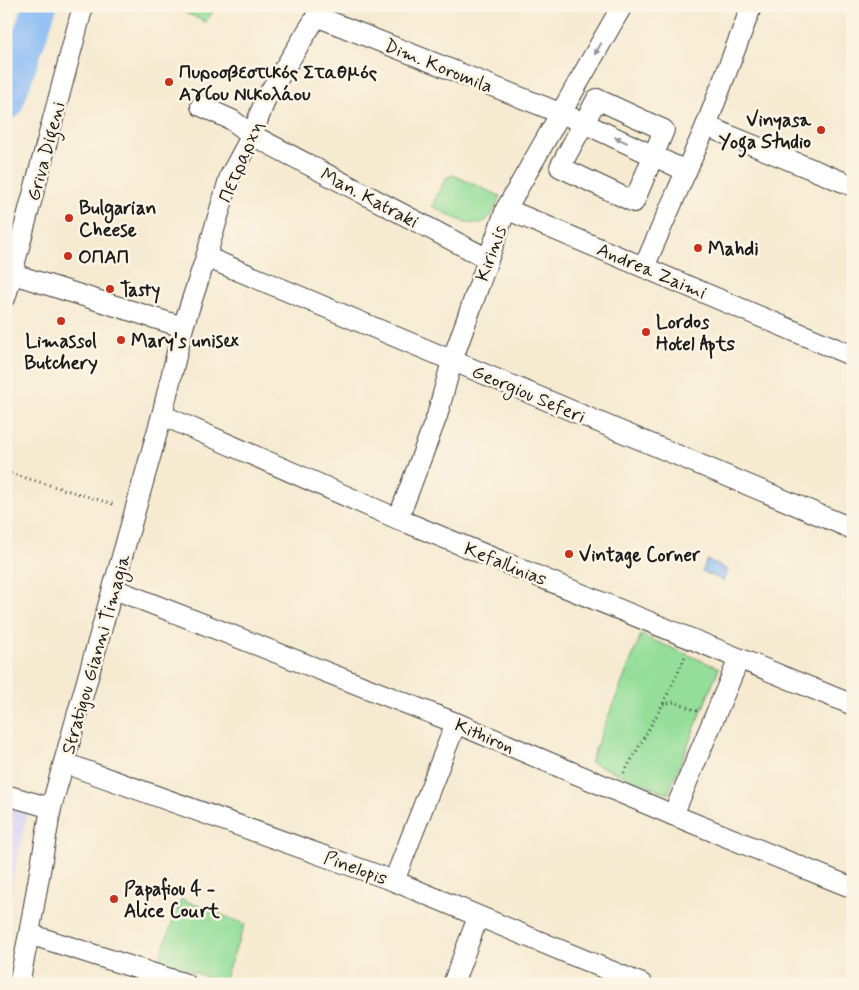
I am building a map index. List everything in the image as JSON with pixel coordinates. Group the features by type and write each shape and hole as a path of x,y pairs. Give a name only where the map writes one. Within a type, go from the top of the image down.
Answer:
{"street":[{"name":"Griva Digeni","path":"6,296 83,6"},
{"name":"Kirinis","path":"398,519 437,416 452,361 506,209 622,6"},
{"path":"644,267 706,126 750,10"},
{"name":"Dim. Koromila","path":"320,11 584,123 686,171"},
{"name":"Πετραρχη","path":"183,327 230,176 252,135 266,98 320,11"},
{"path":"597,99 664,130 634,202 560,167 584,123 597,99"},
{"name":"Man. Katraki","path":"201,106 232,120 252,135 488,259"},
{"path":"706,126 853,186"},
{"name":"Andrea Zaimi","path":"506,209 853,356"},
{"name":"Georgiou Seferi","path":"206,257 853,529"},
{"path":"13,274 183,327"},
{"name":"Stratigou Gianni Timagia","path":"19,984 51,808 136,511 183,327"},
{"name":"Kefallinias","path":"162,415 398,519 853,705"},
{"name":"Kithiron","path":"114,589 456,723 673,815 853,888"},
{"path":"673,815 739,659"},
{"path":"394,881 456,723"},
{"name":"Pinelopis","path":"64,764 394,881 642,984"},
{"path":"6,795 51,808"},
{"path":"453,984 478,917"},
{"path":"29,934 186,984"}],"path":[{"path":"6,472 136,511"},
{"path":"25,478 27,472"},
{"path":"615,789 663,704 693,640"},
{"path":"663,704 674,702 714,718"}],"shaded area":[{"path":"6,802 28,809 6,913"}],"green space":[{"path":"170,6 216,6 206,22"},
{"path":"453,175 500,196 490,217 484,222 469,223 432,206 446,178"},
{"path":"641,635 719,668 668,794 590,762"},
{"path":"181,899 245,924 223,983 159,959"}],"water":[{"path":"707,560 728,570 723,581 702,571"}],"waterway":[{"path":"6,104 40,6"}],"place":[{"name":"Πυροσβεστικός Σταθμός Αγίου Νικολάου","path":"169,82"},
{"name":"Vinyasa Yoga Studio","path":"821,130"},
{"name":"Bulgarian Cheese","path":"69,218"},
{"name":"Mahdi","path":"698,248"},
{"name":"ΟΠΑΠ","path":"68,256"},
{"name":"Tasty","path":"110,289"},
{"name":"Limassol Butchery","path":"61,321"},
{"name":"Lordos Hotel Apts","path":"646,332"},
{"name":"Mary's unisex","path":"121,340"},
{"name":"Vintage Corner","path":"569,554"},
{"name":"Papafiou 4 - Alice Court","path":"114,899"}]}
